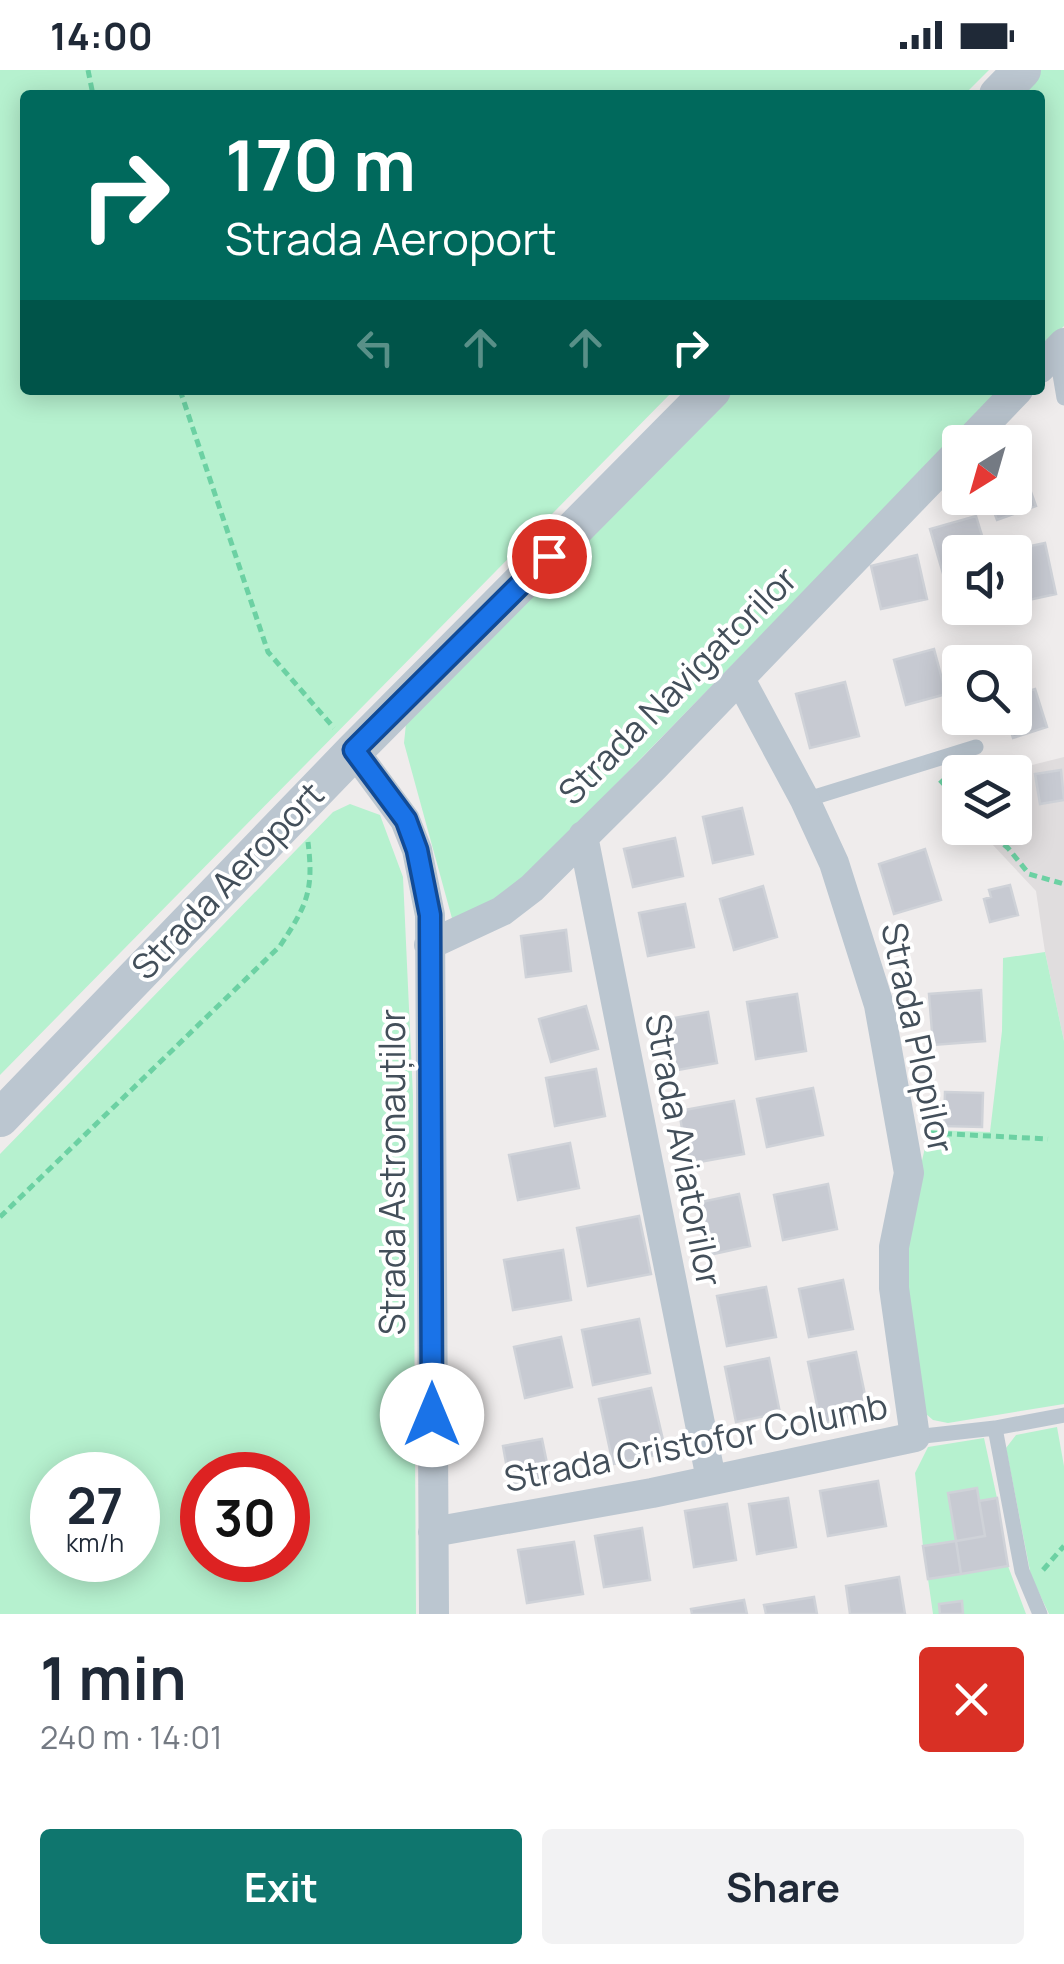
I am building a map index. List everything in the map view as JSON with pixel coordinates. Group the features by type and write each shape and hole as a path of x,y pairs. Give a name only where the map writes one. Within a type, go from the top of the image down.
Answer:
{"street":[{"path":"1003,90 1022,70"},
{"name":"Strada Aeroport","path":"0,1118 354,750 707,395"},
{"path":"984,425 1013,395"},
{"name":"Strada Navigatorilor","path":"429,945 502,911 532,888 942,469"},
{"name":"Strada Plopilor","path":"740,679 834,863 879,1005 910,1173 894,1247 894,1288 915,1437"},
{"name":"Strada Astronauților","path":"354,750 406,820 417,850 430,915 434,1614"},
{"name":"Strada Aviatorilor","path":"583,836 711,1479"},
{"name":"Strada Cristofor Columb","path":"433,1532 652,1493 915,1437"}],"lane":[{"path":"1053,354 1064,398"},
{"path":"805,800 976,747"},
{"path":"915,1437 1064,1415"},
{"path":"995,1428 1022,1571 1040,1614"}],"path":[{"path":"182,395 268,652 354,750"},
{"path":"926,763 942,781"},
{"path":"0,1216 280,946 303,912 312,877 303,804"},
{"path":"1004,845 1029,874 1064,884"},
{"path":"904,1132 1048,1140"},
{"path":"1028,1586 1064,1546"}],"shaded area":[{"path":"1064,757 1064,1041 1036,891 993,845 1032,845 1032,765"}],"green space":[{"path":"0,70 989,70 969,90 20,90 20,395 669,395 0,1075"},
{"path":"1041,70 1064,70 1064,326 1045,345 1045,90 1021,90"},
{"path":"723,395 995,395 966,425 942,425 942,450 500,903 453,922 404,743 407,714"},
{"path":"350,804 380,815 403,877 413,1096 416,1614 0,1614 0,1154 333,812"},
{"path":"1045,952 1064,1041 1064,1404 948,1423 933,1420 919,1408 898,1266 929,1130 990,1132 1002,1031 1003,958"},
{"path":"1057,1427 1064,1466 1064,1614 1049,1614 1031,1576 1006,1448 1016,1435"},
{"path":"984,1438 997,1498 979,1501 977,1489 948,1493 956,1541 923,1546 915,1473 928,1447"},
{"path":"1008,1566 1026,1614 933,1614 928,1579"}],"building":[{"path":"976,516 982,535 942,535 942,570 930,529"},
{"path":"1045,543 1056,594 1032,599 1032,546"},
{"path":"917,555 927,599 881,609 871,566"},
{"path":"934,649 942,695 906,705 894,660"},
{"path":"845,682 859,736 810,748 796,694"},
{"path":"1035,689 1047,727 1032,732"},
{"path":"1061,770 1064,800 1040,804 1035,774"},
{"path":"742,808 753,854 713,863 703,817"},
{"path":"675,838 683,876 633,887 624,849"},
{"path":"925,849 941,900 894,914 879,864"},
{"path":"1010,885 1018,915 990,922 984,899 991,897 989,890"},
{"path":"763,886 777,937 734,950 720,899"},
{"path":"685,904 694,947 648,956 639,913"},
{"path":"566,930 571,971 526,977 521,936"},
{"path":"981,990 985,1041 933,1045 929,994"},
{"path":"797,994 806,1051 756,1059 747,1002"},
{"path":"586,1006 598,1049 551,1062 539,1019"},
{"path":"708,1012 717,1063 672,1071 663,1020"},
{"path":"596,1069 605,1116 555,1126 546,1078"},
{"path":"813,1088 823,1135 767,1147 757,1099"},
{"path":"945,1092 983,1093 982,1127 944,1126"},
{"path":"734,1101 744,1154 688,1164 679,1111"},
{"path":"570,1143 579,1188 518,1200 509,1155"},
{"path":"828,1184 837,1229 783,1240 774,1195"},
{"path":"739,1194 750,1246 709,1255 697,1203"},
{"path":"639,1216 651,1274 588,1286 577,1228"},
{"path":"563,1250 571,1300 513,1310 504,1260"},
{"path":"843,1280 853,1329 809,1337 799,1289"},
{"path":"766,1287 776,1337 727,1346 717,1296"},
{"path":"639,1319 650,1373 593,1385 582,1330"},
{"path":"561,1337 572,1387 525,1398 514,1347"},
{"path":"856,1352 869,1414 821,1424 808,1362"},
{"path":"769,1358 780,1413 736,1422 725,1367"},
{"path":"651,1388 666,1453 613,1464 599,1399"},
{"path":"542,1439 550,1478 510,1485 503,1446"},
{"path":"878,1481 886,1526 828,1536 820,1491"},
{"path":"977,1488 985,1536 956,1541 948,1493"},
{"path":"788,1498 796,1547 757,1554 749,1504"},
{"path":"997,1498 1008,1566 961,1574 956,1541 985,1536 979,1501"},
{"path":"727,1504 736,1560 694,1567 685,1511"},
{"path":"642,1528 650,1580 604,1587 595,1536"},
{"path":"956,1541 961,1574 928,1579 923,1546"},
{"path":"574,1542 583,1594 527,1603 518,1550"},
{"path":"899,1577 905,1614 850,1614 846,1586"},
{"path":"814,1597 817,1614 766,1614 764,1605"},
{"path":"744,1600 747,1614 692,1614 691,1609"},
{"path":"962,1601 963,1614 940,1614 939,1604"}],"route":[{"path":"432,1415 430,915 417,850 406,820 354,750 549,556"}]}
